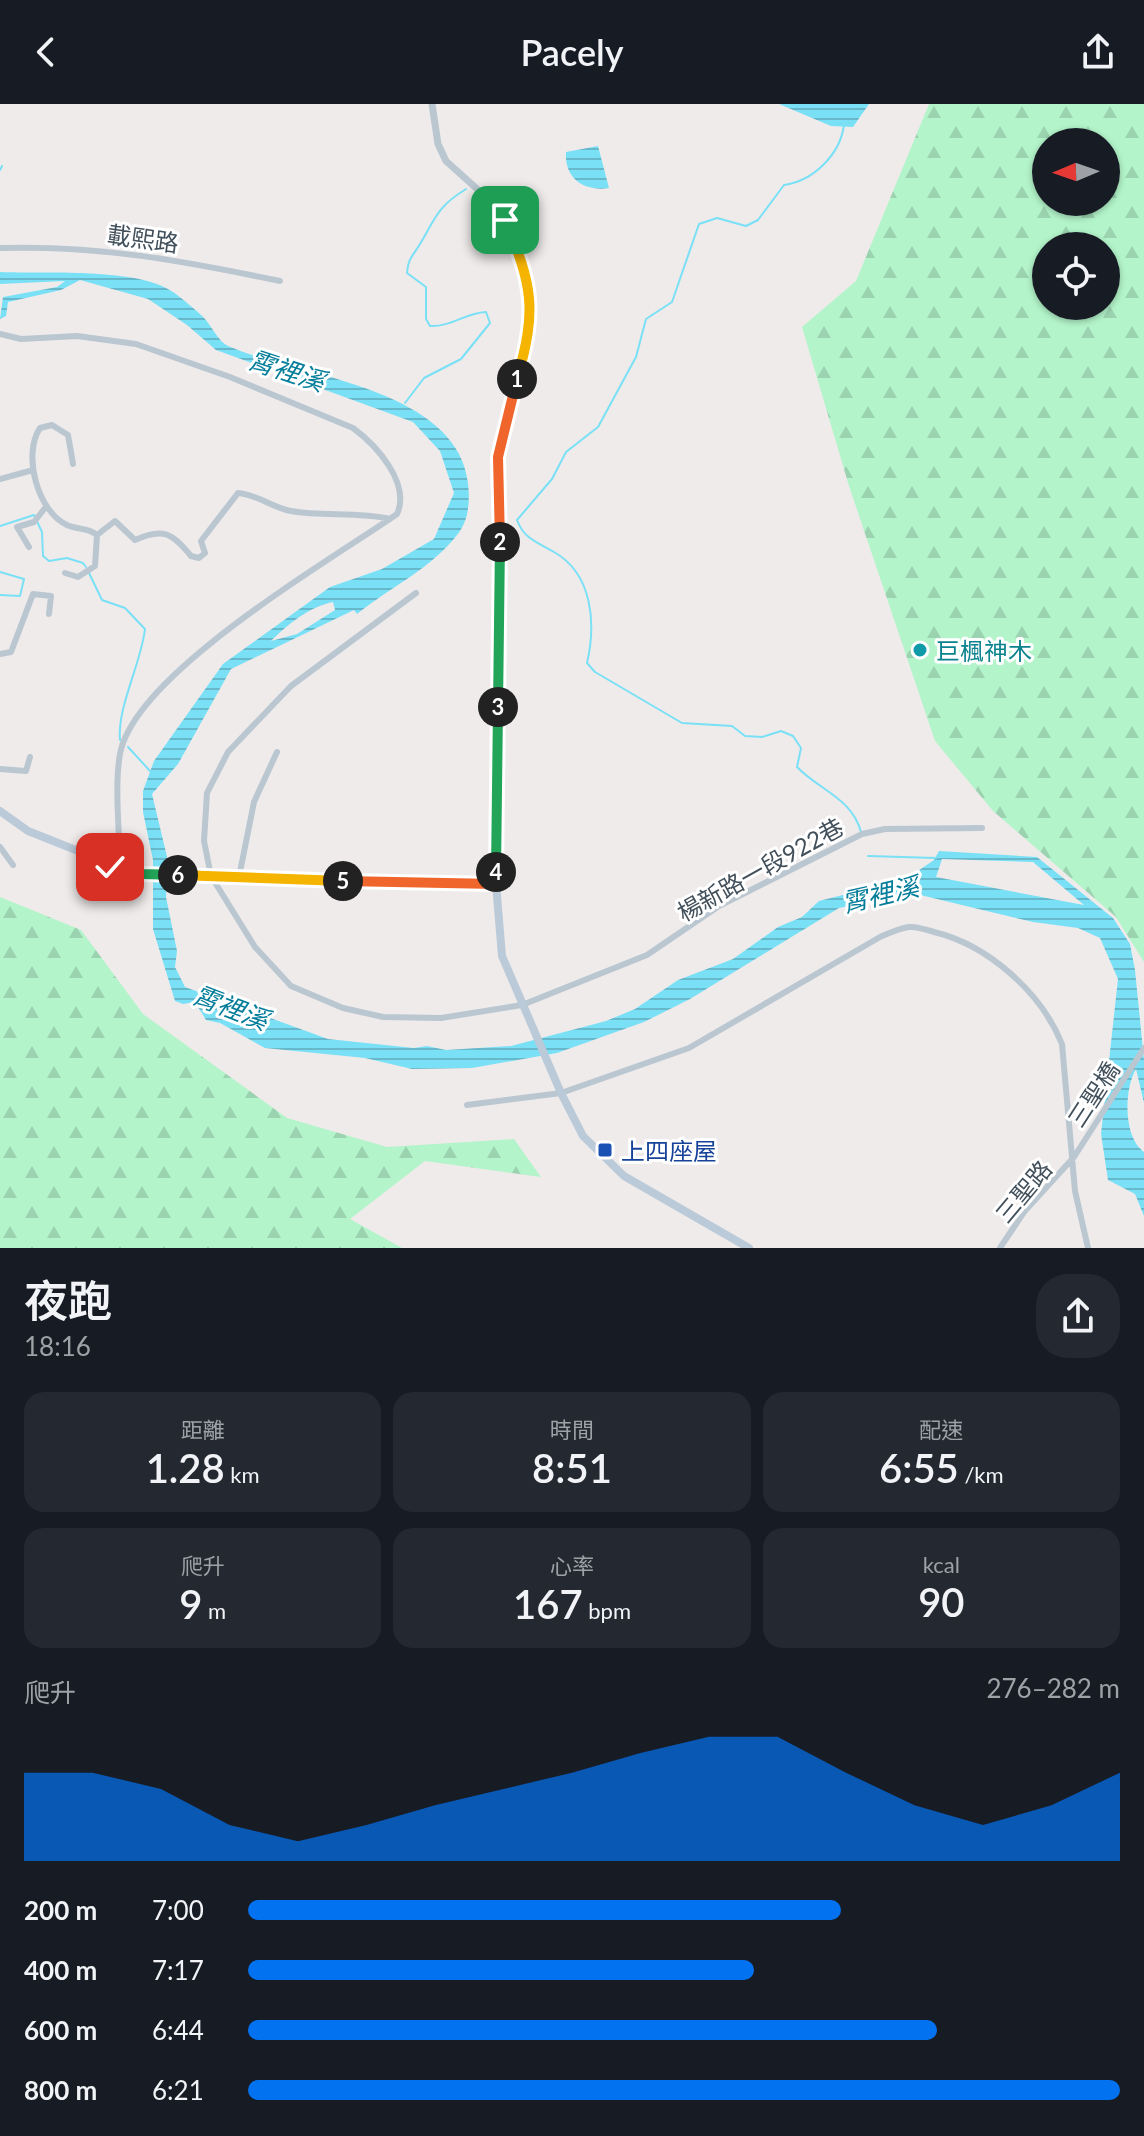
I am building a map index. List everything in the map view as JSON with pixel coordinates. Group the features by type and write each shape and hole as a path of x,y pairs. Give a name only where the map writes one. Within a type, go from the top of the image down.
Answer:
{"main road":[{"path":"0,811 28,831 120,870 143,874 496,884 502,956 561,1093 583,1136 624,1176 749,1248"}],"street":[{"path":"432,104 438,144 446,161 496,206 505,220 532,303 529,339 498,457 496,884"},
{"name":"載熙路","path":"0,248 59,246 142,253 280,281"},
{"path":"0,334 21,339 89,337 136,344 230,377 353,428 368,439 397,483 401,506 390,519 243,617 189,662 137,717 120,754 120,870"},
{"path":"73,464 68,435 52,425 44,425 34,438 33,470 45,508 66,525 97,535"},
{"path":"0,479 33,470"},
{"path":"65,573 78,577 95,566 97,535 115,521 135,540 154,531 164,532 179,542 191,556 199,558 205,553 201,541 206,530 238,493 258,497 292,512 363,513 390,519"},
{"path":"29,547 17,527 34,522 45,508"},
{"path":"211,876 204,841 207,793 228,752 291,686 416,593"},
{"path":"0,654 11,652 33,594 51,596 49,614"},
{"path":"239,877 254,802 277,752"},
{"path":"0,769 26,771 30,757"},
{"name":"楊新路一段922巷","path":"211,876 255,947 277,974 313,997 364,1014 419,1019 522,1005 647,955 719,906 862,834 893,829 982,828"},
{"path":"0,847 13,865"},
{"path":"467,1105 561,1093 689,1048 880,937 911,926 946,935 991,956 1023,987 1055,1027 1062,1044 1075,1191 1088,1248"},
{"name":"三聖橋","path":"1074,1157 1143,1049"},
{"name":"三聖路","path":"1000,1248 1024,1212 1074,1157"}],"green space":[{"path":"929,104 1144,104 1144,962 1116,917 993,811 935,741 849,486 802,327 856,281"},
{"path":"0,897 81,930 143,1014 287,1118 387,1147 514,1139 541,1177 425,1161 350,1219 402,1248 0,1248"}],"water":[{"path":"779,104 869,104 853,127 831,126"},
{"path":"598,146 609,188 584,185 568,169 566,152"},
{"name":"霄裡溪","path":"0,272 114,275 157,284 195,309 228,346 370,390 405,405 436,425 457,451 468,483 468,510 461,529 447,547 423,568 357,614 354,610 231,669 178,764 152,794 168,861 166,897 177,951 175,967 185,987 328,1039 446,1050 511,1046 606,1021 635,1009 678,980 733,959 778,927 802,917 819,901 906,879 934,860 939,851 1037,857 1113,918 1130,944 1144,1060 1144,1103 1136,1069 1129,1088 1128,1112 1132,1136 1144,1152 1144,1216 1135,1194 1108,1180 1101,1134 1118,979 1100,938 1078,928 1033,922 912,893 839,908 690,999 644,1022 557,1053 472,1068 412,1069 365,1058 265,1048 220,1023 206,1020 195,1002 183,1004 175,1001 153,929 153,860 143,812 143,791 154,761 223,664 330,587 382,569 434,539 454,493 440,451 413,422 216,350 187,325 148,299 80,280 61,290 8,302 6,316 0,319 3,297 57,287 65,281 0,284","holes":["333,602 335,610 297,634 271,641 299,617","942,859 1033,862 1084,905 936,877"]}],"waterway":[{"path":"844,125 837,146 823,165 805,178 784,185 758,220 746,226 717,218 699,224 672,302 646,319 636,357 598,427 566,452 552,479 517,520 527,536 567,561 577,573 584,587 591,617 587,663 595,672 682,723 732,726 745,736 762,737 781,731 793,736 801,748 797,767 843,803 857,820 861,832"},
{"path":"0,170 2,166"},
{"path":"405,403 424,378 461,359 490,323 486,312 430,326 426,319 426,287 407,273 411,257 438,213 466,189"},
{"path":"0,526 34,515 42,532 43,556 49,561 67,558 86,567"},
{"path":"0,572 24,579 20,596 0,595"},
{"path":"89,573 102,600 125,608 145,629 122,714 120,740"},
{"path":"128,747 151,772"},
{"path":"868,856 936,858"}],"place":[{"name":"巨楓神木","path":"920,650"},
{"name":"上四座屋","path":"605,1150"}],"route":[{"path":"110,867 155,875 496,884 500,573 498,457 529,339 532,303 519,252 505,220"}]}
